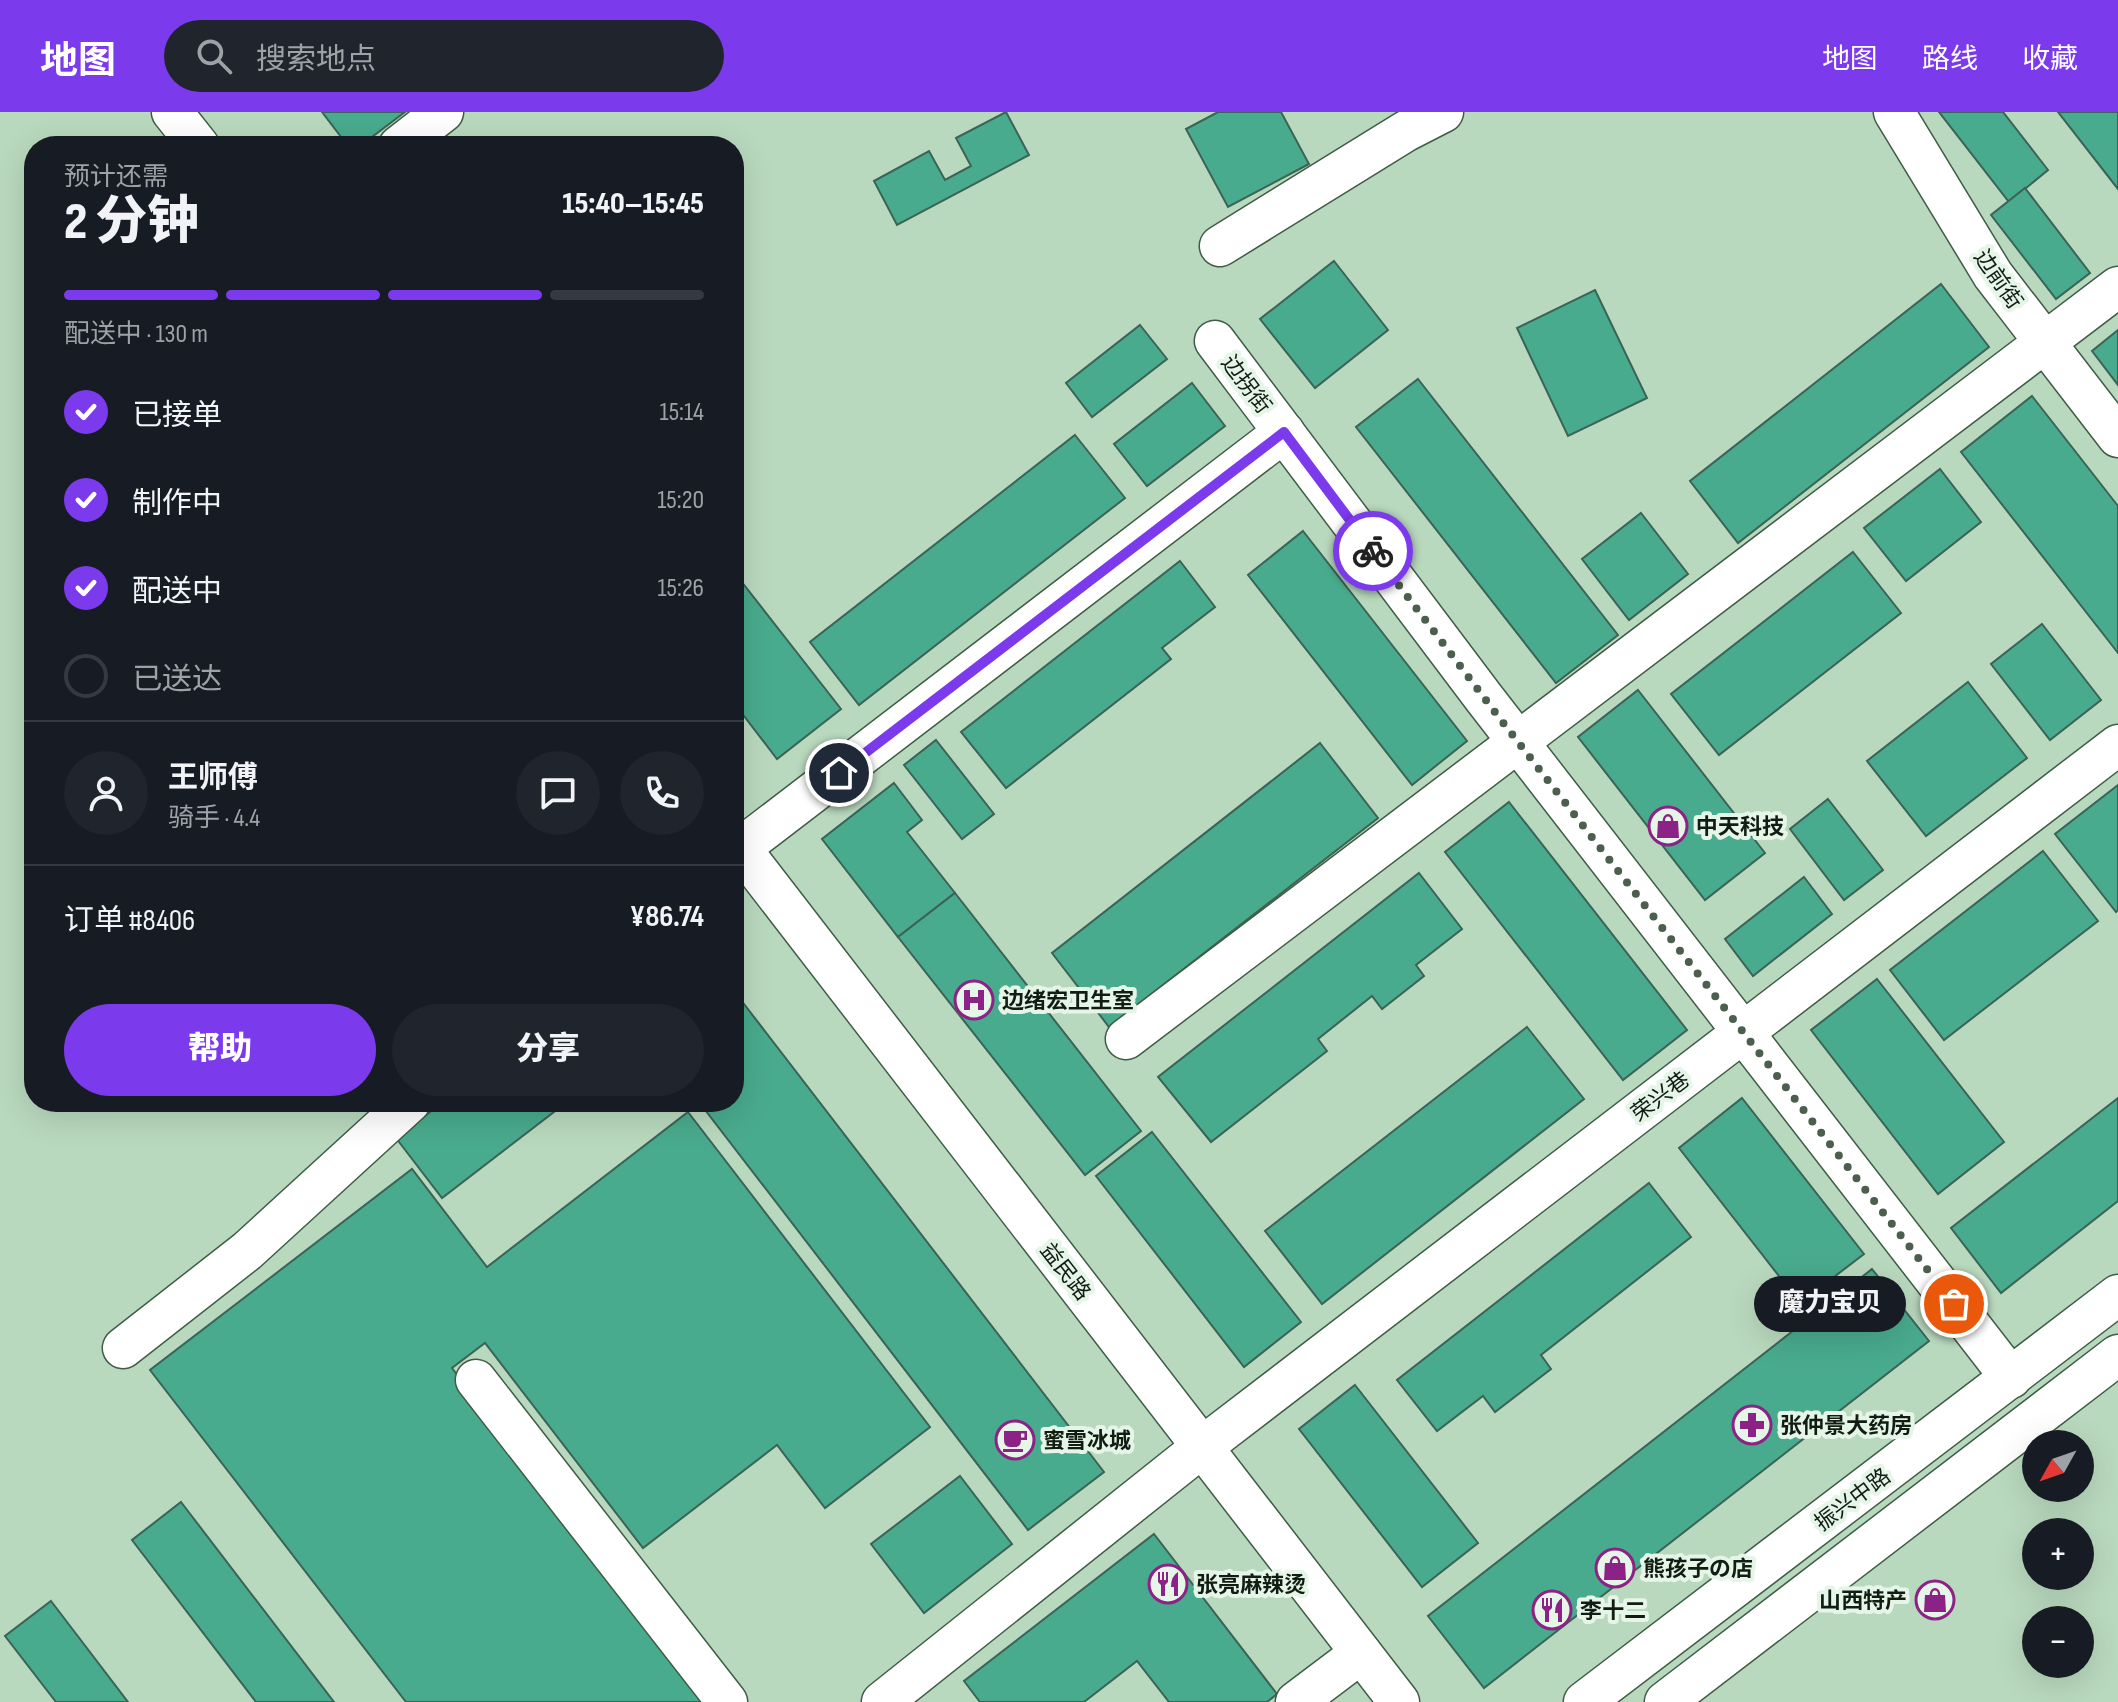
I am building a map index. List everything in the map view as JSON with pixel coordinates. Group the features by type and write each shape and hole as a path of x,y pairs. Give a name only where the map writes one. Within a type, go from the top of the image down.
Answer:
{"street":[{"path":"172,112 191,136"},
{"path":"412,136 443,112"},
{"path":"1220,246 1406,131 1443,112"},
{"name":"边前街","path":"1894,112 1993,275 2118,437"},
{"path":"1126,1039 2118,287"},
{"name":"边拐街","path":"1215,341 1518,742 2011,1378"},
{"path":"744,841 1284,432"},
{"name":"荣兴巷","path":"882,1702 1202,1447 2118,745"},
{"name":"益民路","path":"744,857 1399,1702"},
{"path":"123,1348 247,1251 399,1112"},
{"name":"振兴中路","path":"1584,1702 2118,1295"},
{"path":"1665,1702 2118,1355"},
{"path":"476,1380 727,1702"},
{"path":"1296,1702 1361,1653"}],"building":[{"path":"322,112 405,112 373,136 340,136"},
{"path":"1006,112 1029,155 897,225 874,181 929,151 945,180 971,166 956,138"},
{"path":"1218,112 1281,112 1309,164 1228,207 1186,129"},
{"path":"1939,112 2003,112 2048,170 2009,202"},
{"path":"2058,112 2118,112 2118,189"},
{"path":"2025,188 2090,273 2056,299 1991,215"},
{"path":"1334,261 1388,330 1315,388 1260,319"},
{"path":"1941,284 1989,347 1738,543 1690,481"},
{"path":"1595,290 1647,398 1568,436 1517,328"},
{"path":"1140,325 1167,359 1092,417 1066,383"},
{"path":"2118,330 2118,385 2092,351"},
{"path":"1418,379 1618,635 1556,683 1356,427"},
{"path":"1192,383 1225,426 1147,486 1114,444"},
{"path":"2032,396 2118,506 2118,653 1961,452"},
{"path":"1075,435 1125,498 859,705 810,642"},
{"path":"1940,469 1981,522 1906,581 1864,528"},
{"path":"1641,513 1688,574 1629,620 1582,559"},
{"path":"1303,531 1467,741 1412,785 1248,575"},
{"path":"1853,552 1901,613 1719,755 1671,694"},
{"path":"1180,561 1215,607 1162,648 1171,659 1006,788 961,732"},
{"path":"744,585 841,709 777,759 744,716"},
{"path":"2042,624 2101,700 2050,740 1991,664"},
{"path":"1968,682 2027,758 1926,836 1867,761"},
{"path":"1638,690 1765,853 1705,900 1578,737"},
{"path":"936,740 994,814 962,839 904,765"},
{"path":"1320,743 1378,818 1109,1027 1052,953"},
{"path":"894,783 922,820 907,832 955,893 898,937 822,839"},
{"path":"2118,785 2118,910 2116,912 2055,834"},
{"path":"1828,799 1883,870 1844,900 1790,829"},
{"path":"1509,802 1687,1030 1623,1080 1445,852"},
{"path":"2043,851 2098,921 1944,1040 1890,970"},
{"path":"1419,873 1462,929 1416,965 1424,976 1382,1009 1372,996 1318,1039 1327,1051 1211,1142 1158,1077"},
{"path":"1804,877 1832,914 1753,976 1725,939"},
{"path":"955,893 1141,1131 1085,1175 898,937"},
{"path":"1877,979 2004,1142 1938,1194 1811,1030"},
{"path":"744,1004 1104,1472 1028,1530 707,1112 744,1112"},
{"path":"1527,1027 1584,1099 1322,1304 1265,1231"},
{"path":"1742,1098 1864,1254 1800,1303 1679,1148"},
{"path":"2118,1098 2118,1201 2001,1293 1951,1228"},
{"path":"430,1112 554,1112 442,1198 396,1138"},
{"path":"688,1112 930,1427 825,1508 777,1445 643,1548 485,1343 452,1368 709,1702 406,1702 150,1370 412,1169 487,1267"},
{"path":"1152,1132 1301,1322 1244,1367 1096,1176"},
{"path":"1649,1183 1691,1237 1541,1355 1551,1369 1495,1412 1483,1396 1437,1431 1397,1380"},
{"path":"1872,1269 1929,1341 1484,1688 1428,1616"},
{"path":"1355,1385 1478,1543 1422,1587 1299,1429"},
{"path":"960,1476 1012,1544 924,1613 871,1544"},
{"path":"181,1502 334,1702 256,1702 132,1540"},
{"path":"1154,1534 1277,1694 1267,1702 1169,1702 1137,1661 1084,1702 980,1702 964,1681"},
{"path":"51,1601 128,1702 56,1702 5,1636"}],"way so far":[{"path":"1373,551 1954,1304"}],"place":[{"name":"中天科技","path":"1668,826"},
{"name":"边绪宏卫生室","path":"974,1000"},
{"name":"魔力宝贝","path":"1954,1304"},
{"name":"张仲景大药房","path":"1752,1425"},
{"name":"蜜雪冰城","path":"1015,1440"},
{"name":"熊孩子の店","path":"1615,1568"},
{"name":"张亮麻辣烫","path":"1168,1584"},
{"name":"山西特产","path":"1935,1600"},
{"name":"李十二","path":"1552,1610"}],"route":[{"path":"839,773 1284,432 1373,551"}]}
